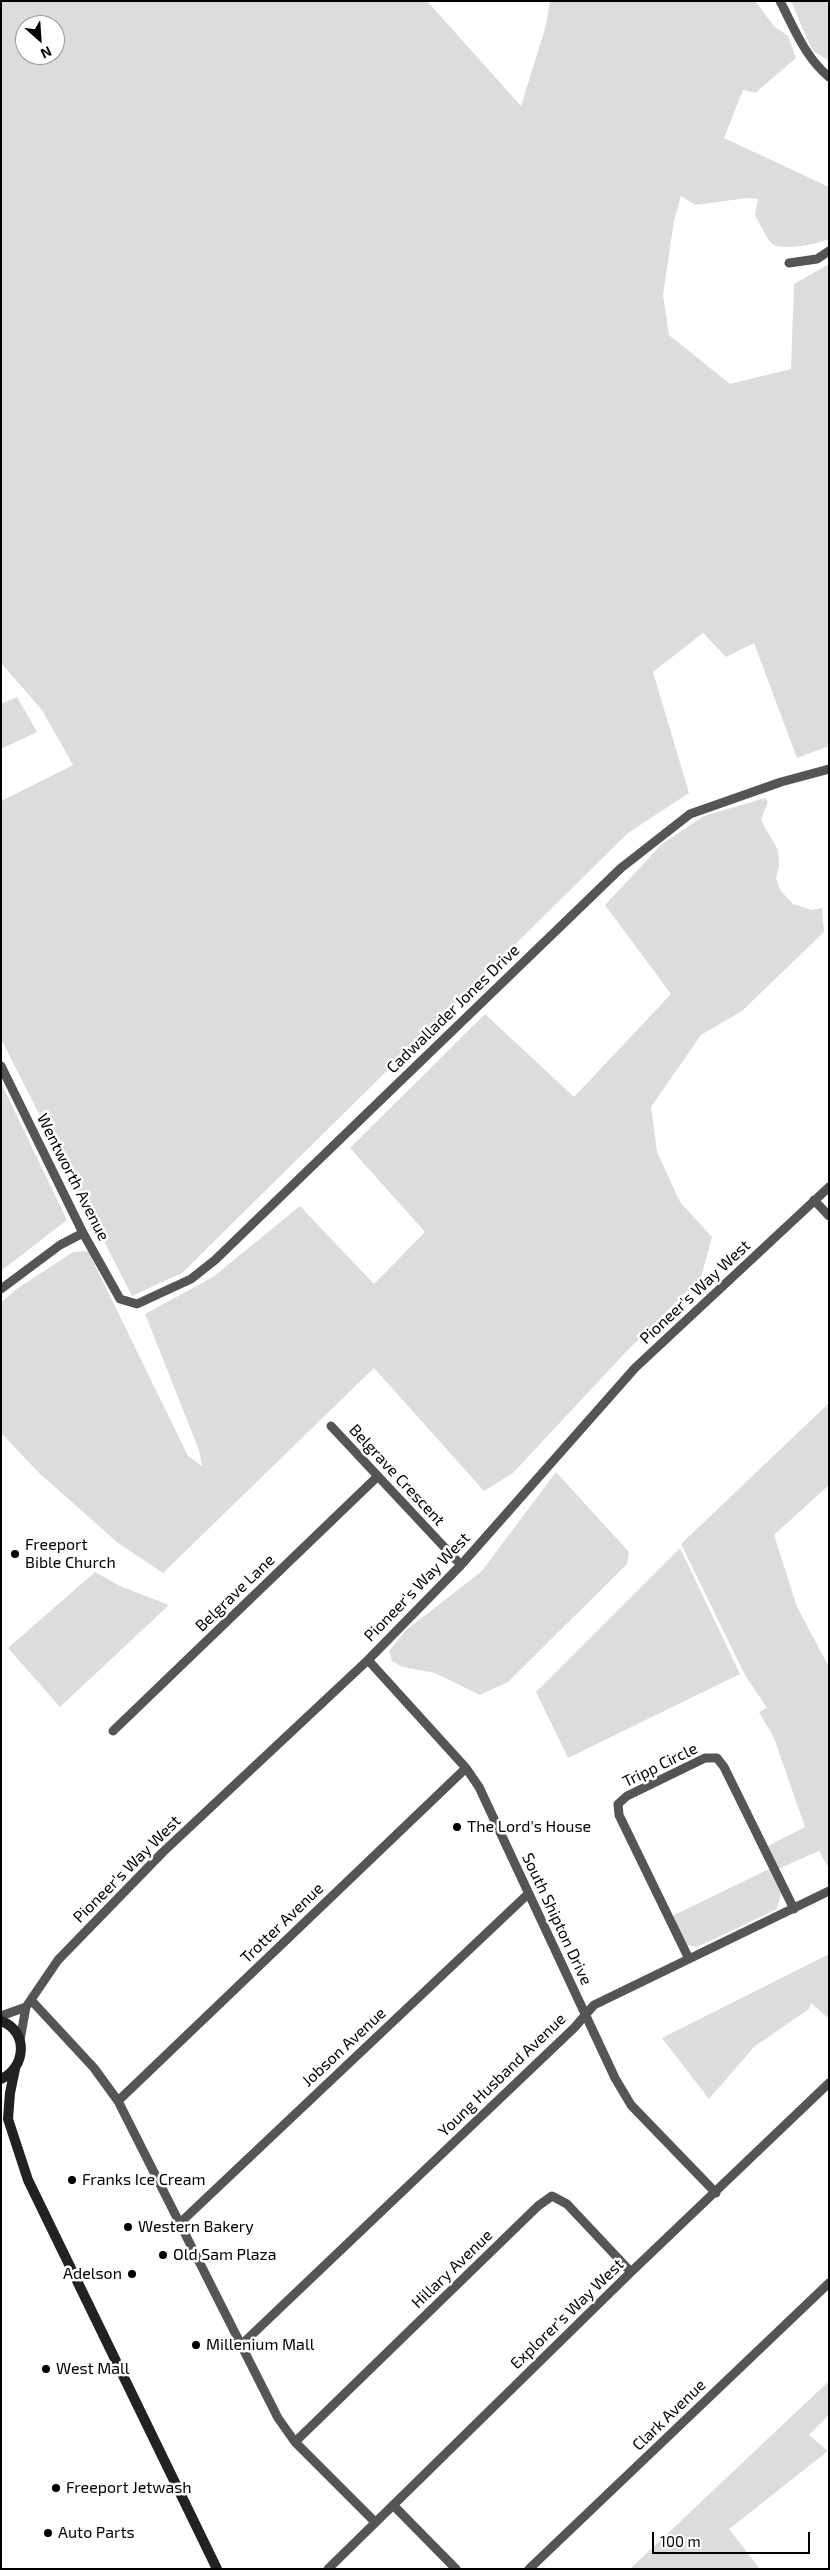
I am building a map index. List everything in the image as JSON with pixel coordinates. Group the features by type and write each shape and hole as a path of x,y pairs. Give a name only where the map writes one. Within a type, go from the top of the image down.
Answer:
{"main road":[{"path":"1,2021 14,2030 20,2040 22,2050 15,2069 10,2093 8,2119"},
{"path":"1,2079 15,2069"},
{"path":"1,2110 8,2119 33,2193 217,2569"}],"street":[{"path":"780,1 805,50 816,66 829,77"},
{"path":"789,263 817,259 829,251"},
{"name":"Cadwallader Jones Drive","path":"120,1299 137,1304 156,1297 191,1279 215,1260 621,868 690,814 781,782 829,769"},
{"name":"Wentworth Avenue","path":"1,1066 83,1233 120,1299"},
{"name":"Pioneer's Way West","path":"20,2040 29,2004 58,1960 163,1852 368,1660 461,1565 635,1368 829,1187"},
{"path":"814,1200 829,1216"},
{"path":"1,1290 60,1245 83,1233"},
{"name":"Belgrave Crescent","path":"331,1426 461,1565"},
{"name":"Belgrave Lane","path":"113,1731 378,1476"},
{"name":"South Shipton Drive","path":"368,1660 466,1768 479,1787 615,2078 630,2105 716,2192"},
{"name":"Tripp Circle","path":"689,1959 619,1815 618,1804 627,1796 705,1758 717,1758 724,1767 794,1909"},
{"name":"Trotter Avenue","path":"118,2101 466,1768"},
{"name":"Young Husband Avenue","path":"240,2346 586,2015 594,2005 829,1891"},
{"name":"Jobson Avenue","path":"181,2222 528,1894"},
{"path":"1,2016 29,2004 94,2068 118,2101 181,2222 240,2346 278,2418 295,2442 375,2522"},
{"name":"Explorer's Way West","path":"328,2569 630,2272 829,2083"},
{"name":"Hillary Avenue","path":"295,2442 538,2206 552,2196 567,2204 630,2272"},
{"name":"Clark Avenue","path":"529,2569 829,2283"},
{"path":"393,2505 456,2569"}],"shaded area":[{"path":"1,1 427,1 521,106 546,25 550,1 755,1 774,26 788,36 796,58 755,93 743,90 724,138 829,187 829,239 800,246 776,246 771,243 755,215 758,199 747,198 695,205 681,196 674,221 663,295 669,335 730,384 791,369 794,284 829,264 829,746 797,758 754,643 726,657 703,633 653,672 689,793 628,833 182,1273 132,1296 1,1039 1,801 73,765 42,710 1,663"},
{"path":"791,1 829,1 829,61 812,50"},
{"path":"17,697 37,732 1,749 1,704"},
{"path":"765,798 768,802 761,820 778,850 779,866 776,878 780,890 793,904 812,910 822,908 824,932 742,1011 701,1035 651,1107 657,1152 680,1202 712,1237 701,1277 625,1353 513,1473 484,1491 374,1368 163,1573 118,1543 39,1473 1,1433 1,1303 15,1290 73,1252 88,1251 188,1456 202,1466 199,1450 145,1314 213,1277 300,1206 374,1284 425,1232 350,1148 485,1014 574,1097 671,994 605,905 662,844 704,816"},
{"path":"1,1083 67,1220 1,1271"},
{"path":"829,1403 829,1485 774,1535 797,1607 829,1667 829,1869 819,1851 778,1869 768,1846 805,1827 774,1738 759,1712 767,1708 745,1675 681,1544"},
{"path":"556,1472 629,1552 627,1564 508,1682 480,1695 435,1673 403,1667 392,1661 389,1651 406,1630 481,1572"},
{"path":"680,1548 740,1674 568,1758 536,1692"},
{"path":"95,1572 120,1586 169,1605 60,1707 8,1648"},
{"path":"769,1869 781,1893 777,1909 697,1947 687,1945 672,1916"},
{"path":"829,1954 829,2019 811,2003 809,2009 754,2047 709,2099 662,2038"},
{"path":"829,2381 829,2415 809,2435 828,2451 729,2529 760,2569 630,2569"}],"place":[{"name":"Freeport Bible Church","path":"15,1554"},
{"name":"The Lord's House","path":"457,1827"},
{"name":"Franks Ice Cream","path":"72,2180"},
{"name":"Western Bakery","path":"128,2227"},
{"name":"Old Sam Plaza","path":"163,2255"},
{"name":"Adelson","path":"132,2274"},
{"name":"Millenium Mall","path":"196,2345"},
{"name":"West Mall","path":"46,2369"},
{"name":"Freeport Jetwash","path":"56,2488"},
{"name":"Auto Parts","path":"48,2533"}]}
